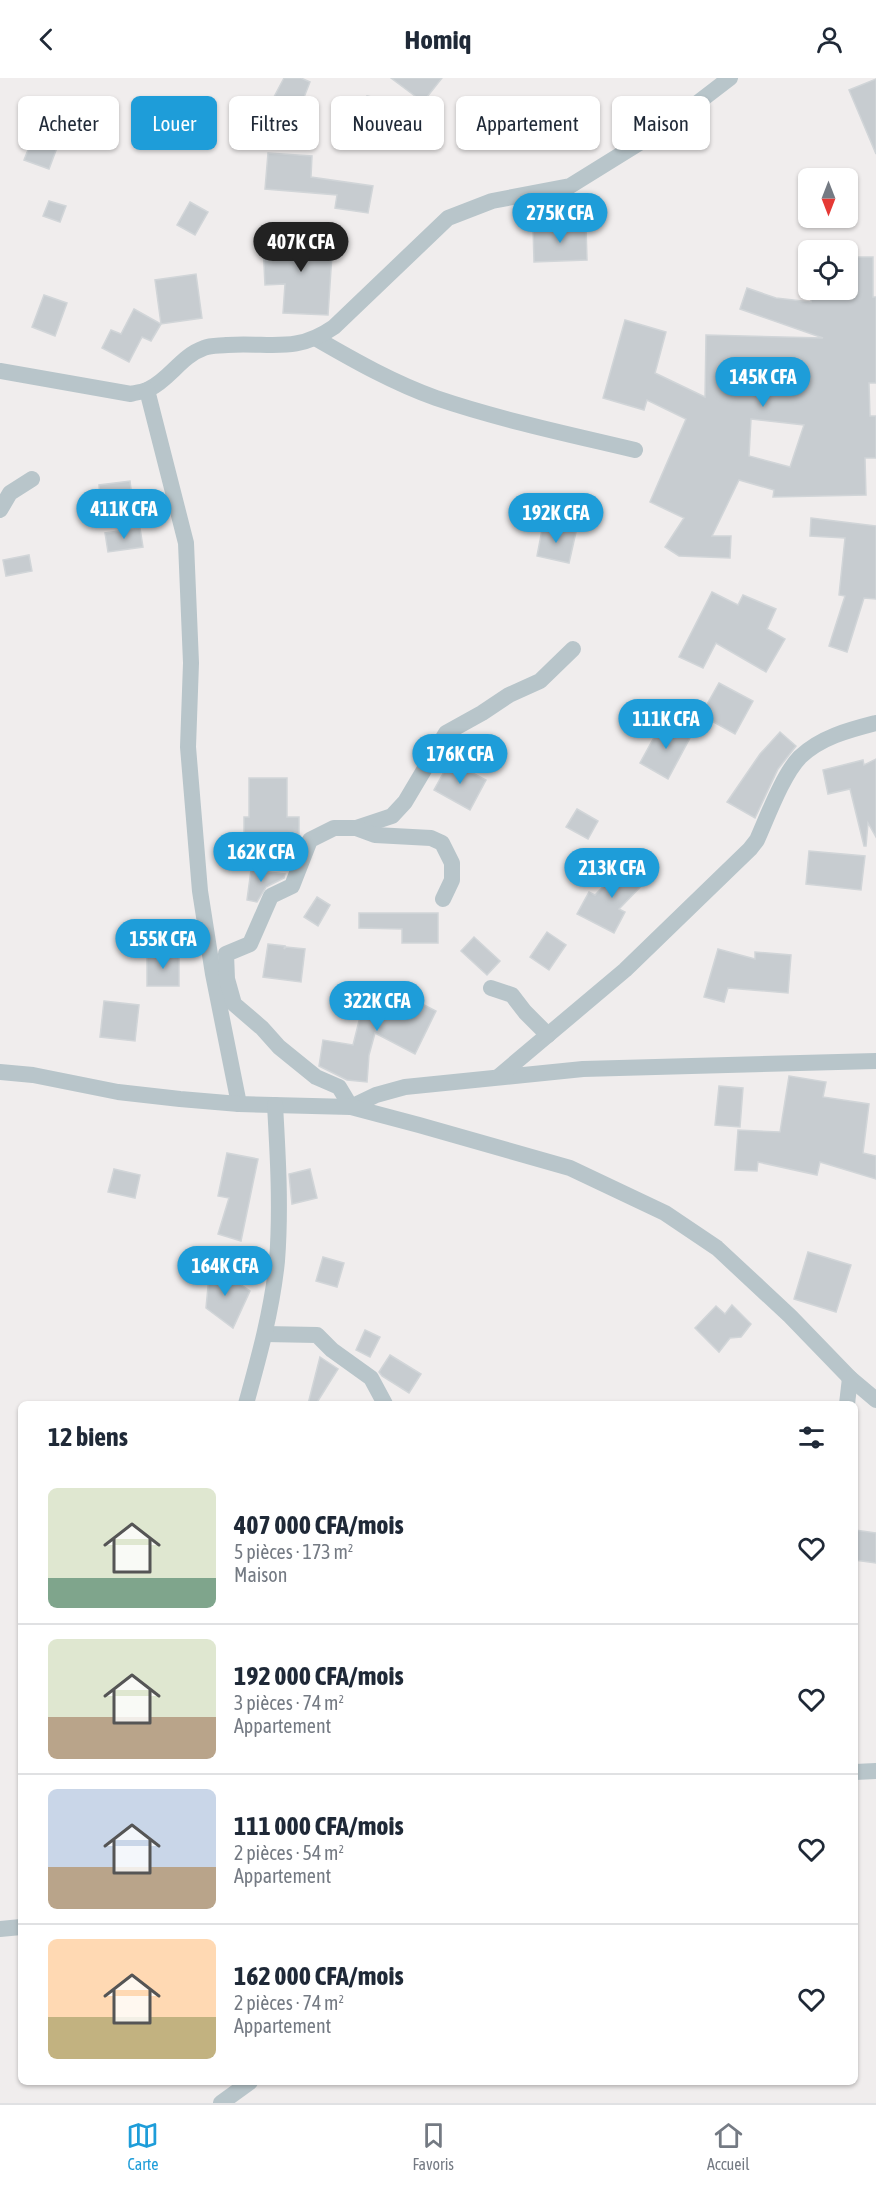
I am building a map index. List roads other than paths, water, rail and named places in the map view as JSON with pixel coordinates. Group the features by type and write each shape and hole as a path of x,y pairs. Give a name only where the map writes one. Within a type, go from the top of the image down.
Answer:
{"street":[{"path":"0,371 131,394 147,390 159,383 181,361 207,347 244,344 295,345 317,339 334,327 448,218 492,201 570,186 670,124 730,78"},
{"path":"317,339 375,372 434,397 504,419 635,450"},
{"path":"147,390 186,543 191,663 188,747 200,891 213,974 239,1104"},
{"path":"0,510 10,493 32,479"},
{"path":"351,1107 339,1087 316,1077 279,1047 262,1028 234,1004 227,979 226,954 250,944 272,896 292,886 310,840 334,828 356,828 392,816 405,802 446,733 508,695 540,681 573,649"},
{"path":"498,1077 625,970 750,849 757,840 789,773 800,758 842,732 876,723"},
{"path":"356,828 375,835 431,838 442,843 452,863 452,880 443,899"},
{"path":"490,988 512,996 548,1035"},
{"path":"351,1107 376,1095 405,1087 583,1069 876,1061"},
{"path":"0,1072 33,1075 118,1092 239,1104 351,1107 570,1168 665,1213 717,1248 790,1316 850,1378 876,1400"},
{"path":"247,1401 265,1334 277,1262 279,1184 275,1105"},
{"path":"265,1334 317,1335 332,1350 371,1378 384,1401"},
{"path":"847,1401 850,1378"},
{"path":"858,1772 876,1771"},
{"path":"0,1929 18,1927"},
{"path":"221,2103 246,2085"}]}
